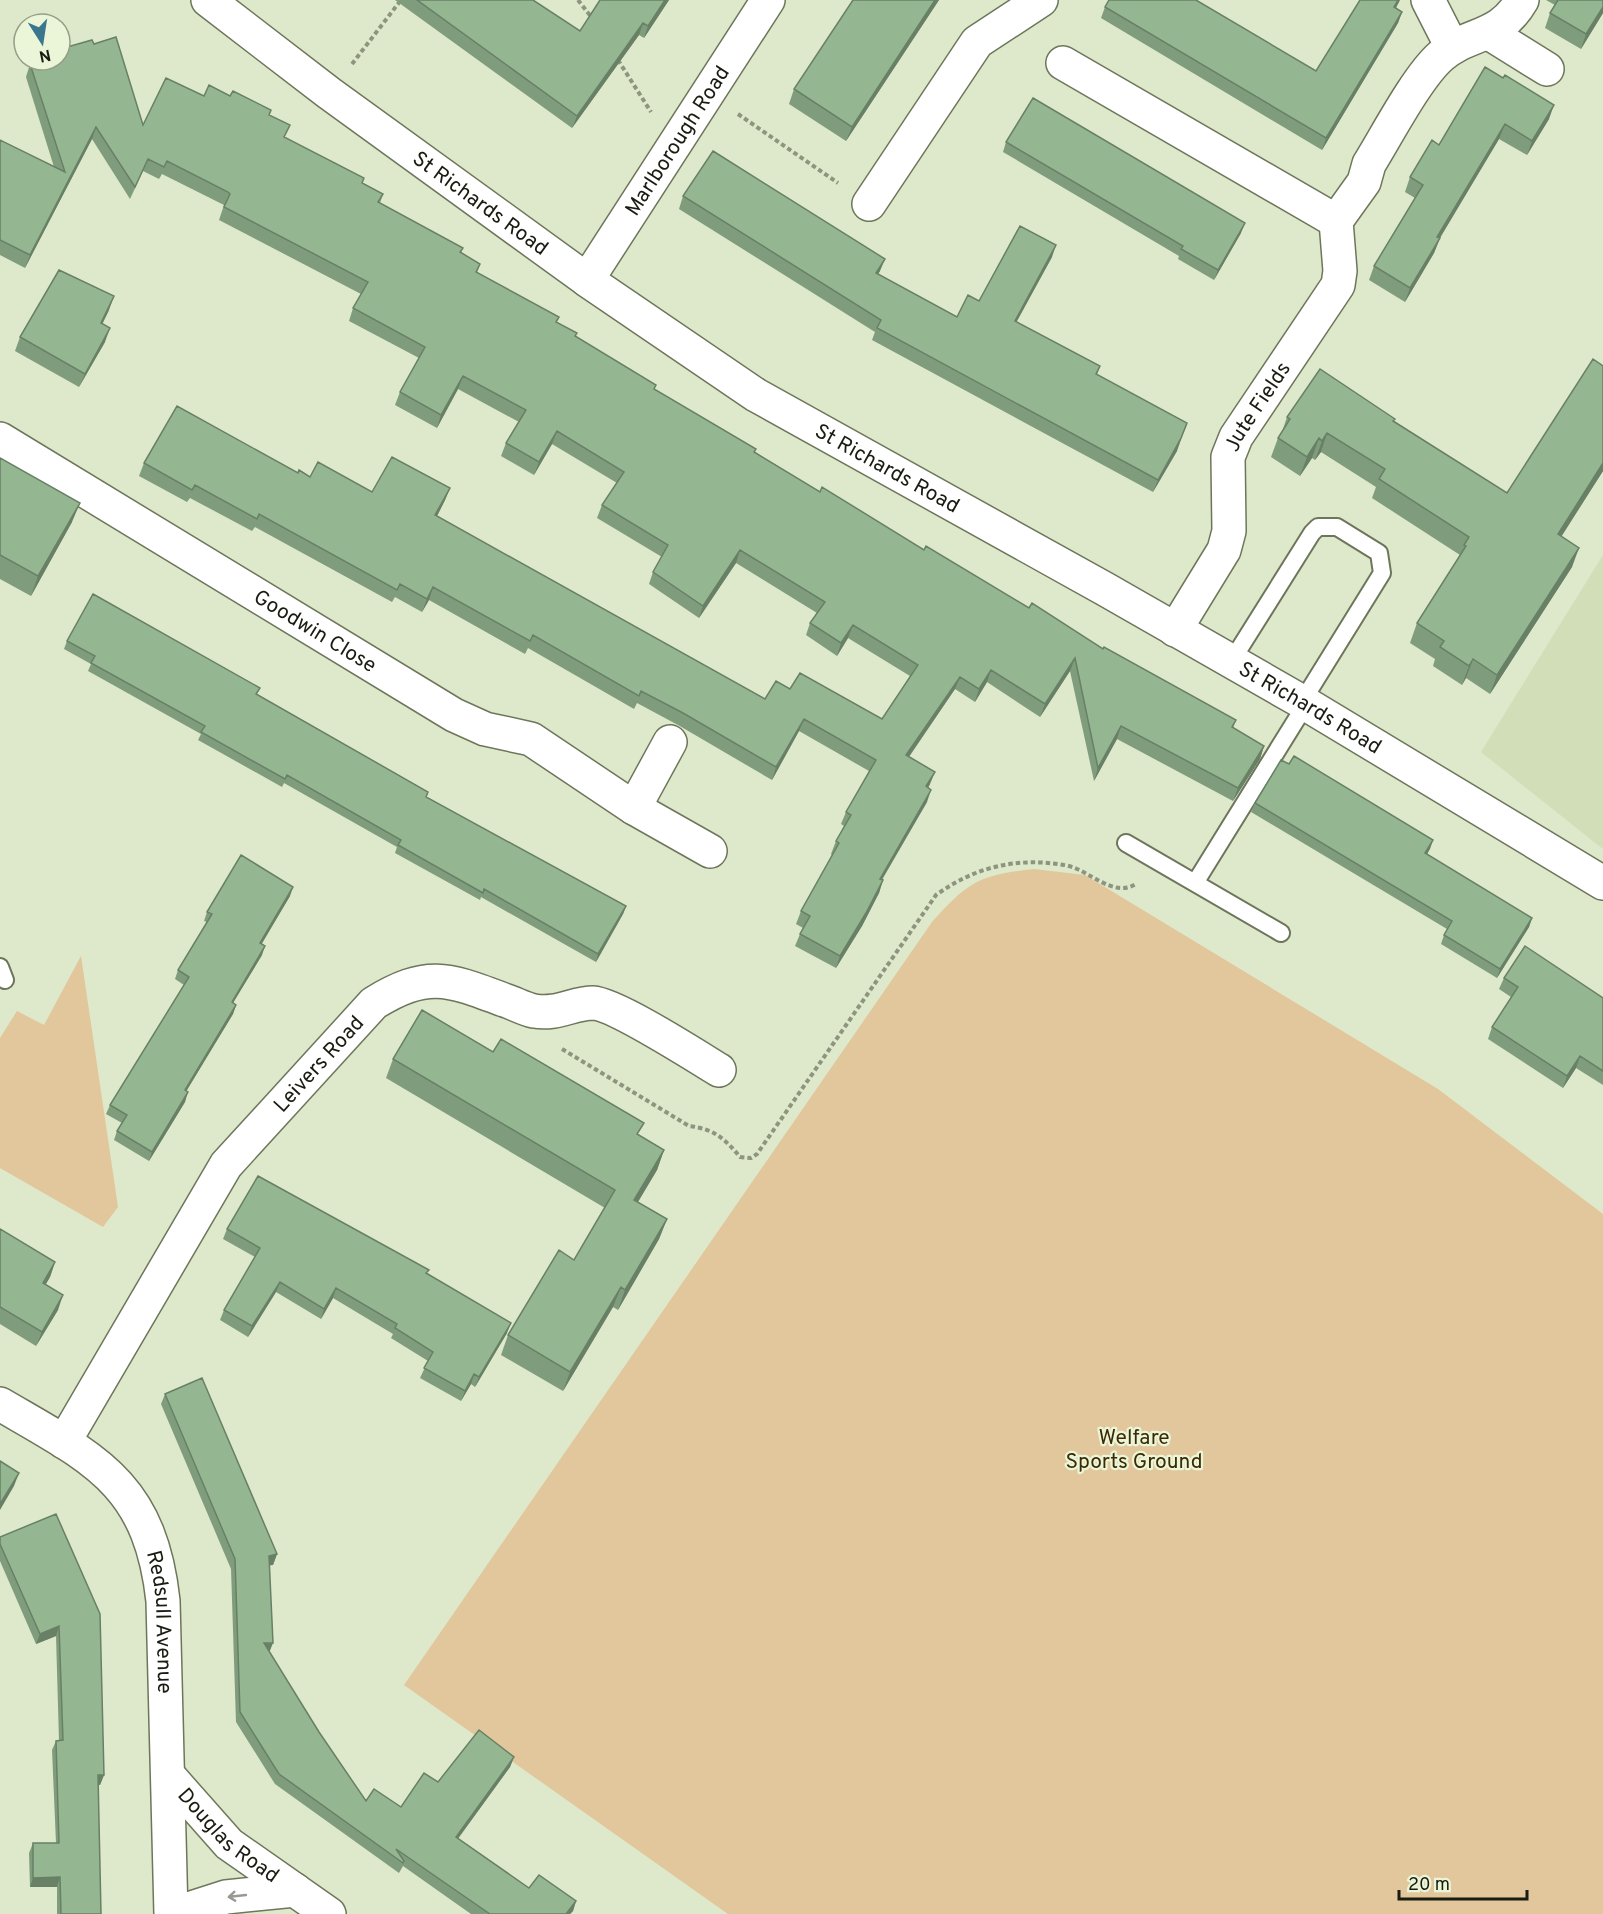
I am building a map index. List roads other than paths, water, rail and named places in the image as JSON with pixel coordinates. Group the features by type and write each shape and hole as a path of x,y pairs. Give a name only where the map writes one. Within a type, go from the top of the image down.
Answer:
{"street":[{"name":"St Richards Road","path":"208,0 329,93 587,280 756,394 1232,662 1603,883"},
{"name":"Marlborough Road","path":"587,280 768,0"},
{"path":"869,204 977,42 1041,0"},
{"path":"1428,0 1452,47"},
{"path":"1063,63 1336,220 1364,182 1369,164 1428,70 1452,47 1489,33 1505,23 1522,0"},
{"path":"1489,33 1547,69"},
{"name":"Jute Fields","path":"1175,630 1224,550 1230,531 1228,457 1236,437 1338,285 1340,271 1336,220"},
{"name":"Goodwin Close","path":"0,440 454,715 485,729 531,739 634,808 710,851"},
{"path":"634,808 670,742"},
{"name":"Leivers Road","path":"64,1442 226,1165 374,1002 400,987 429,979 459,983 534,1011 557,1012 593,1003 613,1009 719,1070"},
{"name":"Redsull Avenue","path":"0,1404 64,1442 108,1473 131,1499 148,1530 160,1571 163,1601 172,1914"},
{"name":"Douglas Road","path":"168,1775 229,1844 329,1914"},
{"name":"Douglas Road","path":"172,1914 226,1897 295,1890"}],"lane":[{"path":"1195,883 1382,573 1379,553 1337,527 1318,527 1312,533 1232,662"},
{"path":"1126,843 1281,933"}],"park label":[{"name":"Welfare Sports Ground","path":"1134,1449"}]}
